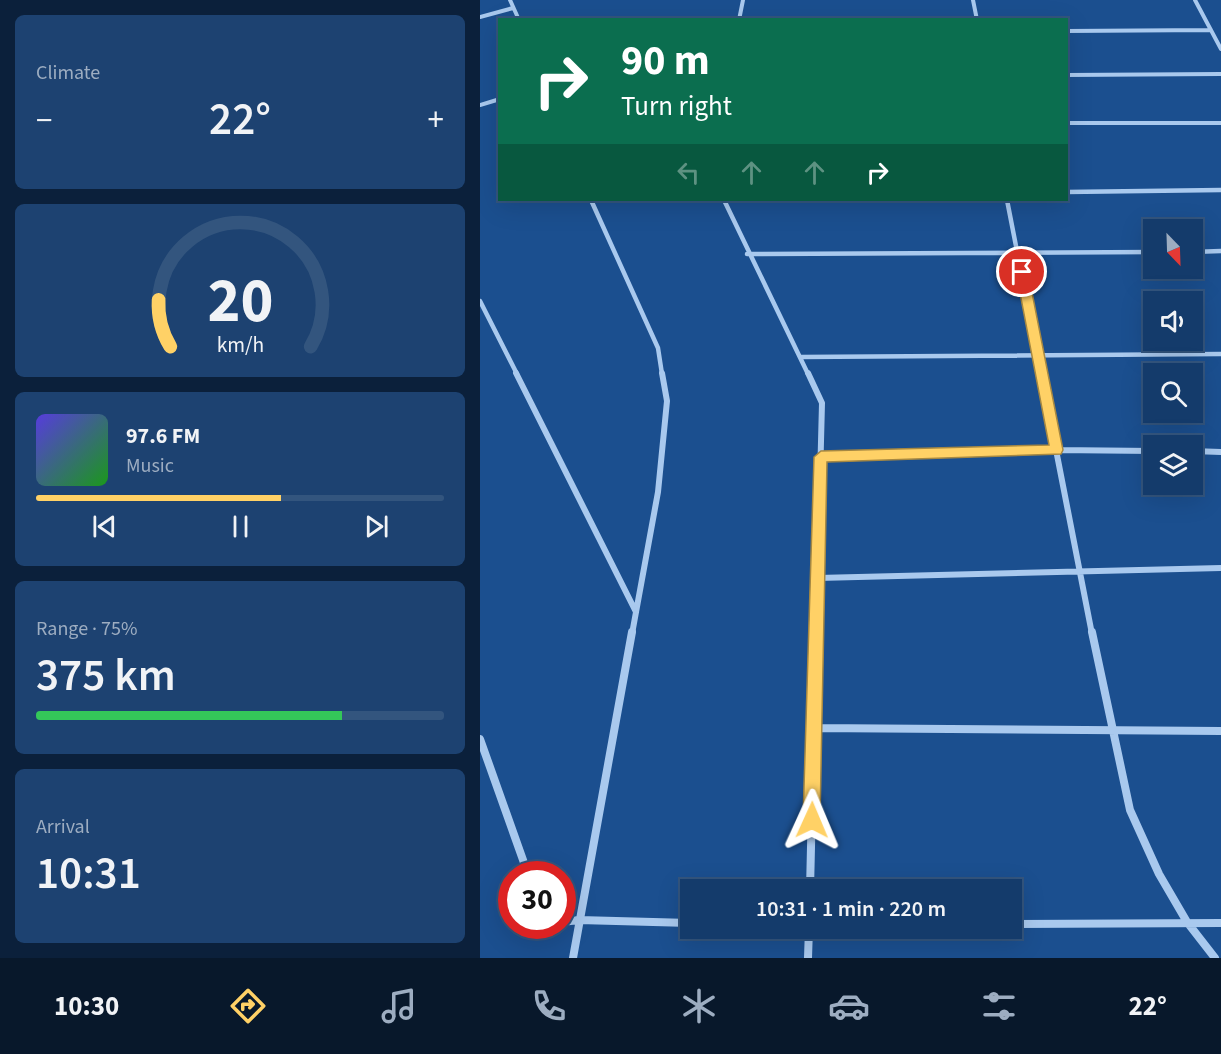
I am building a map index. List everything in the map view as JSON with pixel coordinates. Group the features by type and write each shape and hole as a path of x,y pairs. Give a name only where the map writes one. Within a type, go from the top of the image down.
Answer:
{"street":[{"path":"510,0 518,18"},
{"path":"739,18 743,0"},
{"path":"973,0 978,18"},
{"path":"1195,0 1221,50"},
{"path":"480,17 513,8"},
{"path":"1068,31 1211,30"},
{"path":"1068,75 1221,74"},
{"path":"480,105 498,100"},
{"path":"1068,123 1221,123"},
{"path":"1068,192 1221,190"},
{"path":"573,958 658,492 667,401 658,348 591,201"},
{"path":"724,201 747,254 801,357 822,404 810,879"},
{"path":"1007,201 1039,355 1079,571 1130,810 1159,874 1187,922 1215,958"},
{"path":"747,254 1143,252"},
{"path":"1203,252 1221,252"},
{"path":"480,302 636,612"},
{"path":"801,357 1221,354"},
{"path":"821,457 1056,450 1143,451"},
{"path":"1203,451 1221,452"},
{"path":"818,578 1221,568"},
{"path":"814,728 1112,732 1221,731"},
{"path":"480,739 523,861"},
{"path":"576,920 680,923"},
{"path":"1022,924 1221,923"},
{"path":"808,958 809,939"}],"route":[{"path":"812,820 821,457 1056,450 1022,272"}]}
